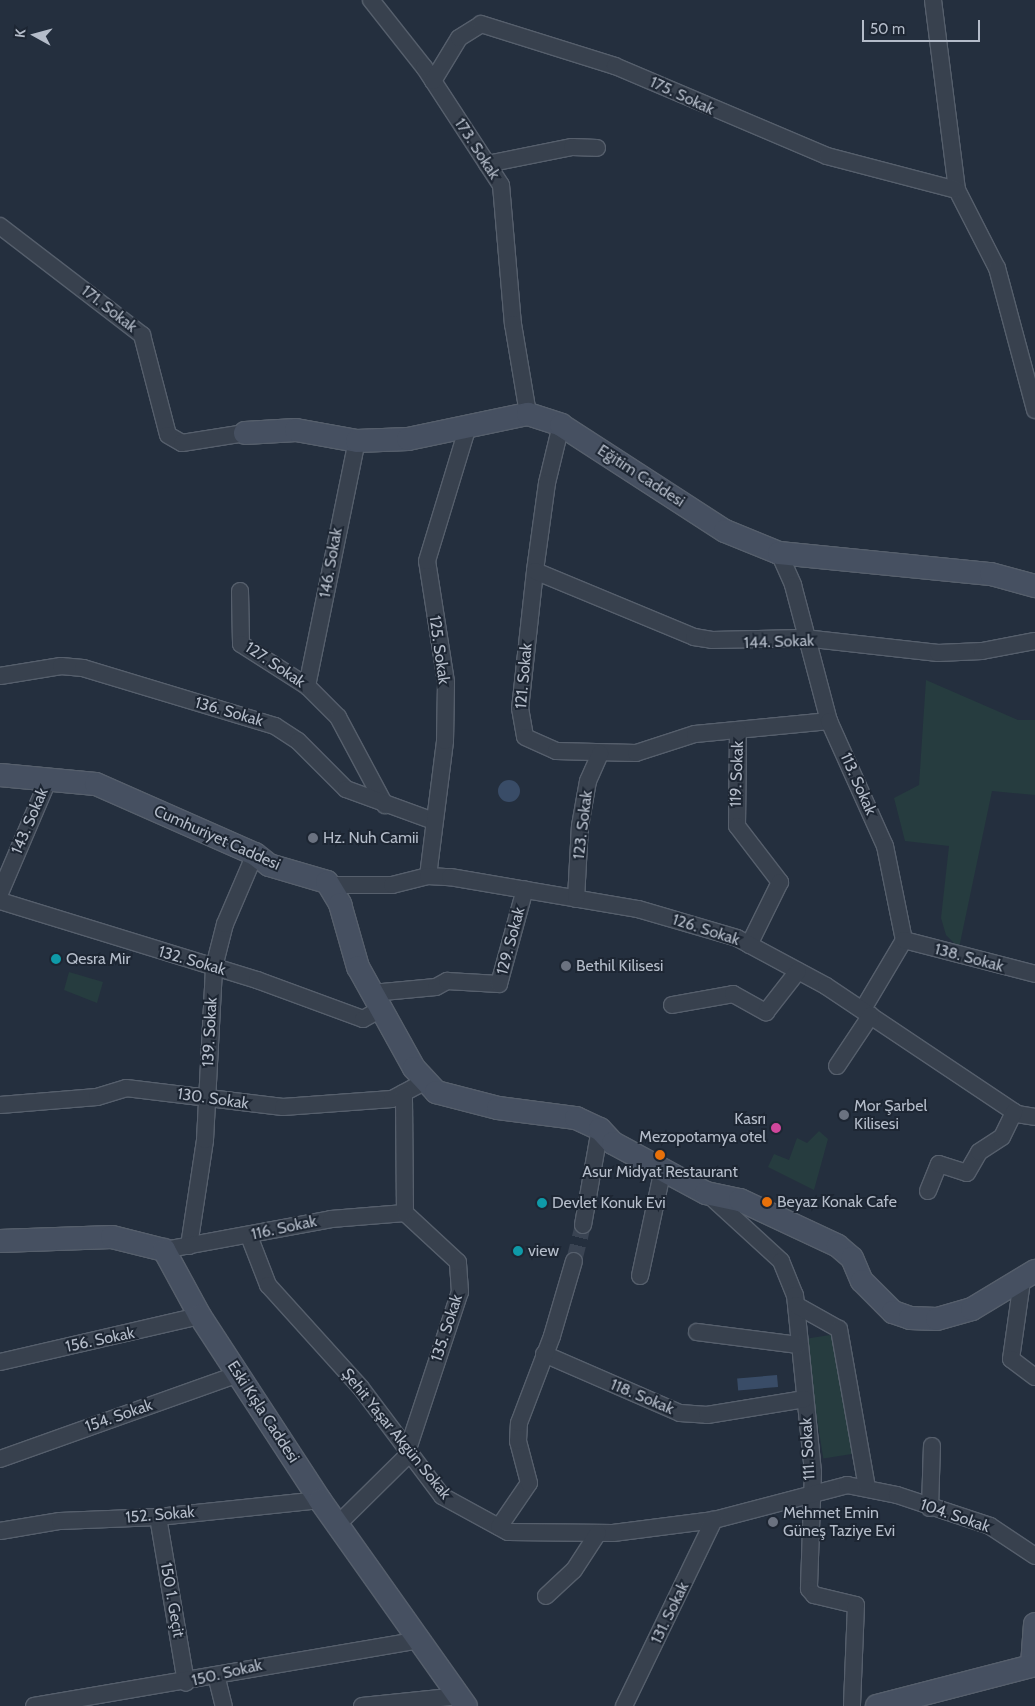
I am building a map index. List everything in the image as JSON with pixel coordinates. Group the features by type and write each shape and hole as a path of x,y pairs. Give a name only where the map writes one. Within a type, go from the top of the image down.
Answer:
{"street":[{"name":"173. Sokak","path":"371,0 433,81 501,185 513,324 528,414"},
{"path":"933,0 957,190 997,268 1035,410"},
{"name":"175. Sokak","path":"433,81 460,38 481,24 615,66 827,156 957,190"},
{"path":"487,164 564,148 597,148"},
{"name":"171. Sokak","path":"0,226 142,335 168,435 182,443 245,434"},
{"path":"245,434 296,430 357,441 467,429 528,414"},
{"name":"Eğitim Caddesi","path":"528,414 561,425 725,531 779,553 991,574 1035,586"},
{"name":"121. Sokak","path":"561,425 546,484 535,571 520,708 525,737 556,751 600,754 636,753 695,734 829,721"},
{"name":"125. Sokak","path":"428,876 444,741 446,682 427,561 467,429"},
{"name":"146. Sokak","path":"307,686 357,441"},
{"name":"113. Sokak","path":"779,553 793,585 804,638 829,721 885,846 904,940"},
{"name":"144. Sokak","path":"535,571 694,637 737,643 804,638 938,653 982,651 1035,641"},
{"name":"127. Sokak","path":"240,591 241,644 307,686 338,717 385,805"},
{"name":"136. Sokak","path":"0,676 61,666 84,668 275,726 298,741 346,789 385,805 434,821"},
{"name":"119. Sokak","path":"738,731 737,826 780,882 749,944"},
{"name":"123. Sokak","path":"576,899 580,826 588,781 600,754"},
{"name":"Cumhuriyet Caddesi","path":"0,775 49,778 96,784 255,854 269,865 332,885"},
{"name":"143. Sokak","path":"0,893 49,778"},
{"name":"139. Sokak","path":"189,1246 207,1098 214,967 225,924 255,854"},
{"name":"126. Sokak","path":"332,885 392,885 428,876 525,889 670,918 749,944 867,1012 1014,1112 1035,1117"},
{"path":"332,885 358,967 424,1082 460,1101 548,1112 600,1129 612,1143 706,1193 740,1200 838,1246 852,1258 862,1281 882,1306 910,1318 937,1319 972,1308 1028,1276"},
{"name":"129. Sokak","path":"377,1001 436,986 447,980 499,984 525,889"},
{"name":"132. Sokak","path":"0,901 214,967 363,1019 377,1001"},
{"path":"837,1066 904,940"},
{"name":"138. Sokak","path":"904,940 1035,974"},
{"path":"672,1004 733,994 766,1012 798,971"},
{"name":"130. Sokak","path":"0,1105 97,1097 126,1088 283,1107 392,1099 424,1082"},
{"path":"404,1093 404,1212"},
{"path":"928,1191 939,1164 966,1173 979,1152 1002,1137 1014,1112"},
{"path":"583,1225 600,1129"},
{"path":"640,1276 663,1169"},
{"name":"111. Sokak","path":"706,1193 781,1261 796,1305 798,1345 813,1472 810,1493 810,1592 856,1605 858,1612 852,1706"},
{"name":"116. Sokak","path":"164,1250 249,1236 331,1219 404,1212"},
{"name":"135. Sokak","path":"338,1524 398,1470 410,1448 460,1292 461,1274 458,1262 404,1212"},
{"name":"Şehit Yaşar Akgün Sokak","path":"249,1236 268,1284 410,1448 452,1504 499,1527 524,1535 598,1534 714,1520 810,1493"},
{"path":"0,1241 112,1237 164,1250"},
{"name":"Eski Kışla Caddesi","path":"164,1250 200,1316 320,1500 462,1701"},
{"path":"499,1527 529,1483 518,1442 519,1423 574,1261"},
{"path":"1028,1276 1011,1359 1035,1377"},
{"path":"796,1305 838,1329 867,1486"},
{"name":"156. Sokak","path":"0,1362 200,1316"},
{"path":"697,1332 798,1345"},
{"name":"118. Sokak","path":"544,1354 680,1413 707,1415 804,1398"},
{"name":"154. Sokak","path":"0,1459 239,1374"},
{"path":"930,1508 932,1446"},
{"name":"104. Sokak","path":"810,1493 847,1485 867,1486 990,1526 1035,1556"},
{"name":"152. Sokak","path":"0,1531 60,1521 158,1517 320,1500"},
{"name":"150 1. Geçit","path":"158,1517 186,1683"},
{"name":"131. Sokak","path":"624,1706 714,1520"},
{"path":"546,1596 574,1570 598,1534"},
{"path":"877,1706 1034,1665 1035,1624"},
{"name":"150. Sokak","path":"34,1706 186,1683 419,1640"},
{"path":"216,1676 224,1706"},
{"path":"362,1706 462,1701"}],"green space":[{"path":"926,680 1018,720 1035,720 1035,795 992,791 959,948 946,935 941,918 949,846 905,841 894,798 919,785"},
{"path":"69,972 103,982 97,1003 64,990"},
{"path":"819,1131 828,1139 814,1190 768,1167 774,1154 789,1160 797,1138 807,1143"},
{"path":"836,1334 855,1454 823,1459 804,1339"}],"water":[{"path":"509,780 517,783 520,791 517,799 509,802 501,799 498,791 501,783"},
{"path":"777,1375 778,1387 738,1390 737,1378"}],"tunnel":[{"path":"574,1261 583,1225"}],"place":[{"name":"Hz. Nuh Camii","path":"313,838"},
{"name":"Qesra Mir","path":"56,959"},
{"name":"Bethil Kilisesi","path":"566,966"},
{"name":"Mor Şarbel Kilisesi","path":"844,1115"},
{"name":"Kasrı Mezopotamya otel","path":"776,1128"},
{"name":"Asur Midyat Restaurant","path":"660,1155"},
{"name":"Beyaz Konak Cafe","path":"767,1202"},
{"name":"Devlet Konuk Evi","path":"542,1203"},
{"name":"view","path":"518,1251"},
{"name":"Mehmet Emin Güneş Taziye Evi","path":"773,1522"}]}
